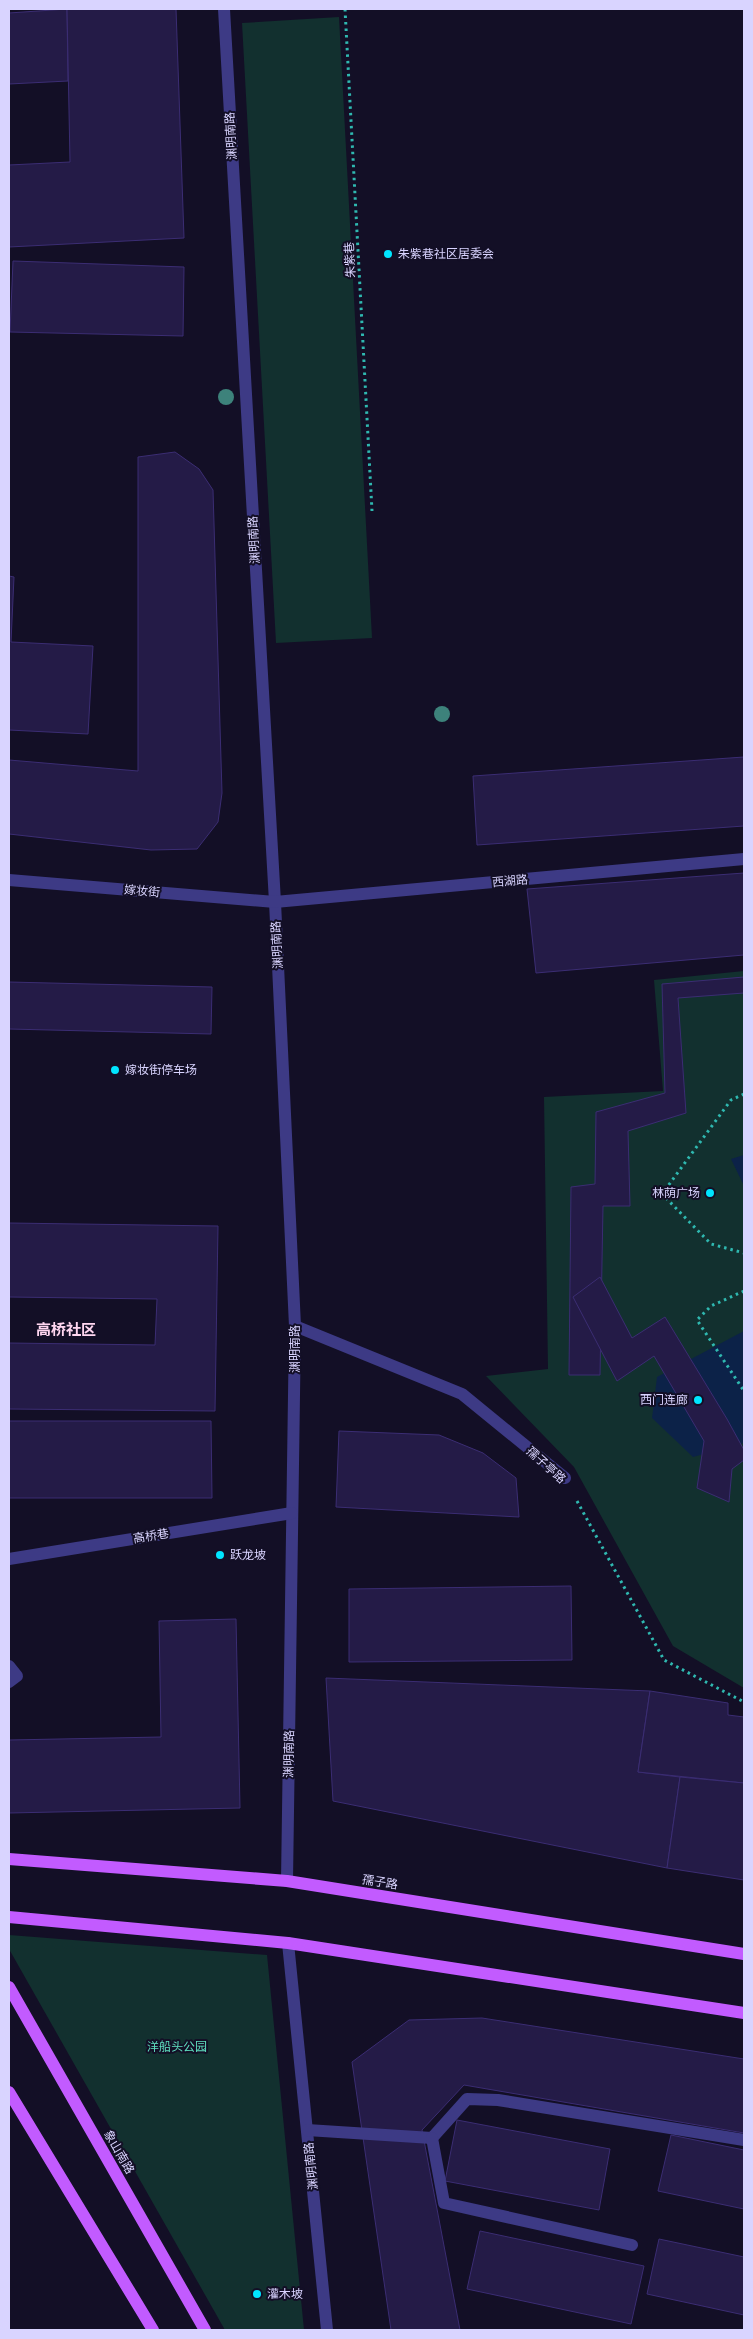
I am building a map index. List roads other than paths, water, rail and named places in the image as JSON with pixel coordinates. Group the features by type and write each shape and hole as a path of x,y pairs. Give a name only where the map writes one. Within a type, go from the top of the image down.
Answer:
{"main road":[{"name":"孺子路","path":"9,1859 287,1881 744,1954"},
{"path":"9,1917 288,1943 744,2013"},
{"name":"象山南路","path":"9,1987 205,2330"},
{"path":"9,2092 153,2330"}],"street":[{"name":"渊明南路","path":"224,9 275,902 295,1326 287,1881"},
{"name":"西湖路","path":"275,902 744,859"},
{"name":"嫁妆街","path":"9,880 275,902"},
{"name":"孺子亭路","path":"295,1326 462,1394 565,1478"},
{"name":"高桥巷","path":"9,1559 292,1513"},
{"path":"9,1666 17,1676 9,1682"},
{"name":"渊明南路","path":"288,1943 327,2330"},
{"path":"432,2138 467,2100 498,2100 744,2140"},
{"path":"307,2130 432,2138"},
{"path":"432,2138 444,2203 632,2245"}],"water":[{"path":"744,1155 744,1186 731,1159"},
{"path":"744,1331 744,1443 693,1457 652,1418 657,1377"}],"place":[{"name":"朱紫巷社区居委会","path":"388,254"},
{"name":"嫁妆街停车场","path":"115,1070"},
{"name":"林荫广场","path":"710,1193"},
{"name":"西门连廊","path":"698,1400"},
{"name":"跃龙坡","path":"220,1555"},
{"name":"灌木坡","path":"257,2294"}],"district":[{"name":"高桥社区","path":"66,1330"}],"park label":[{"name":"洋船头公园","path":"177,2047"}]}
